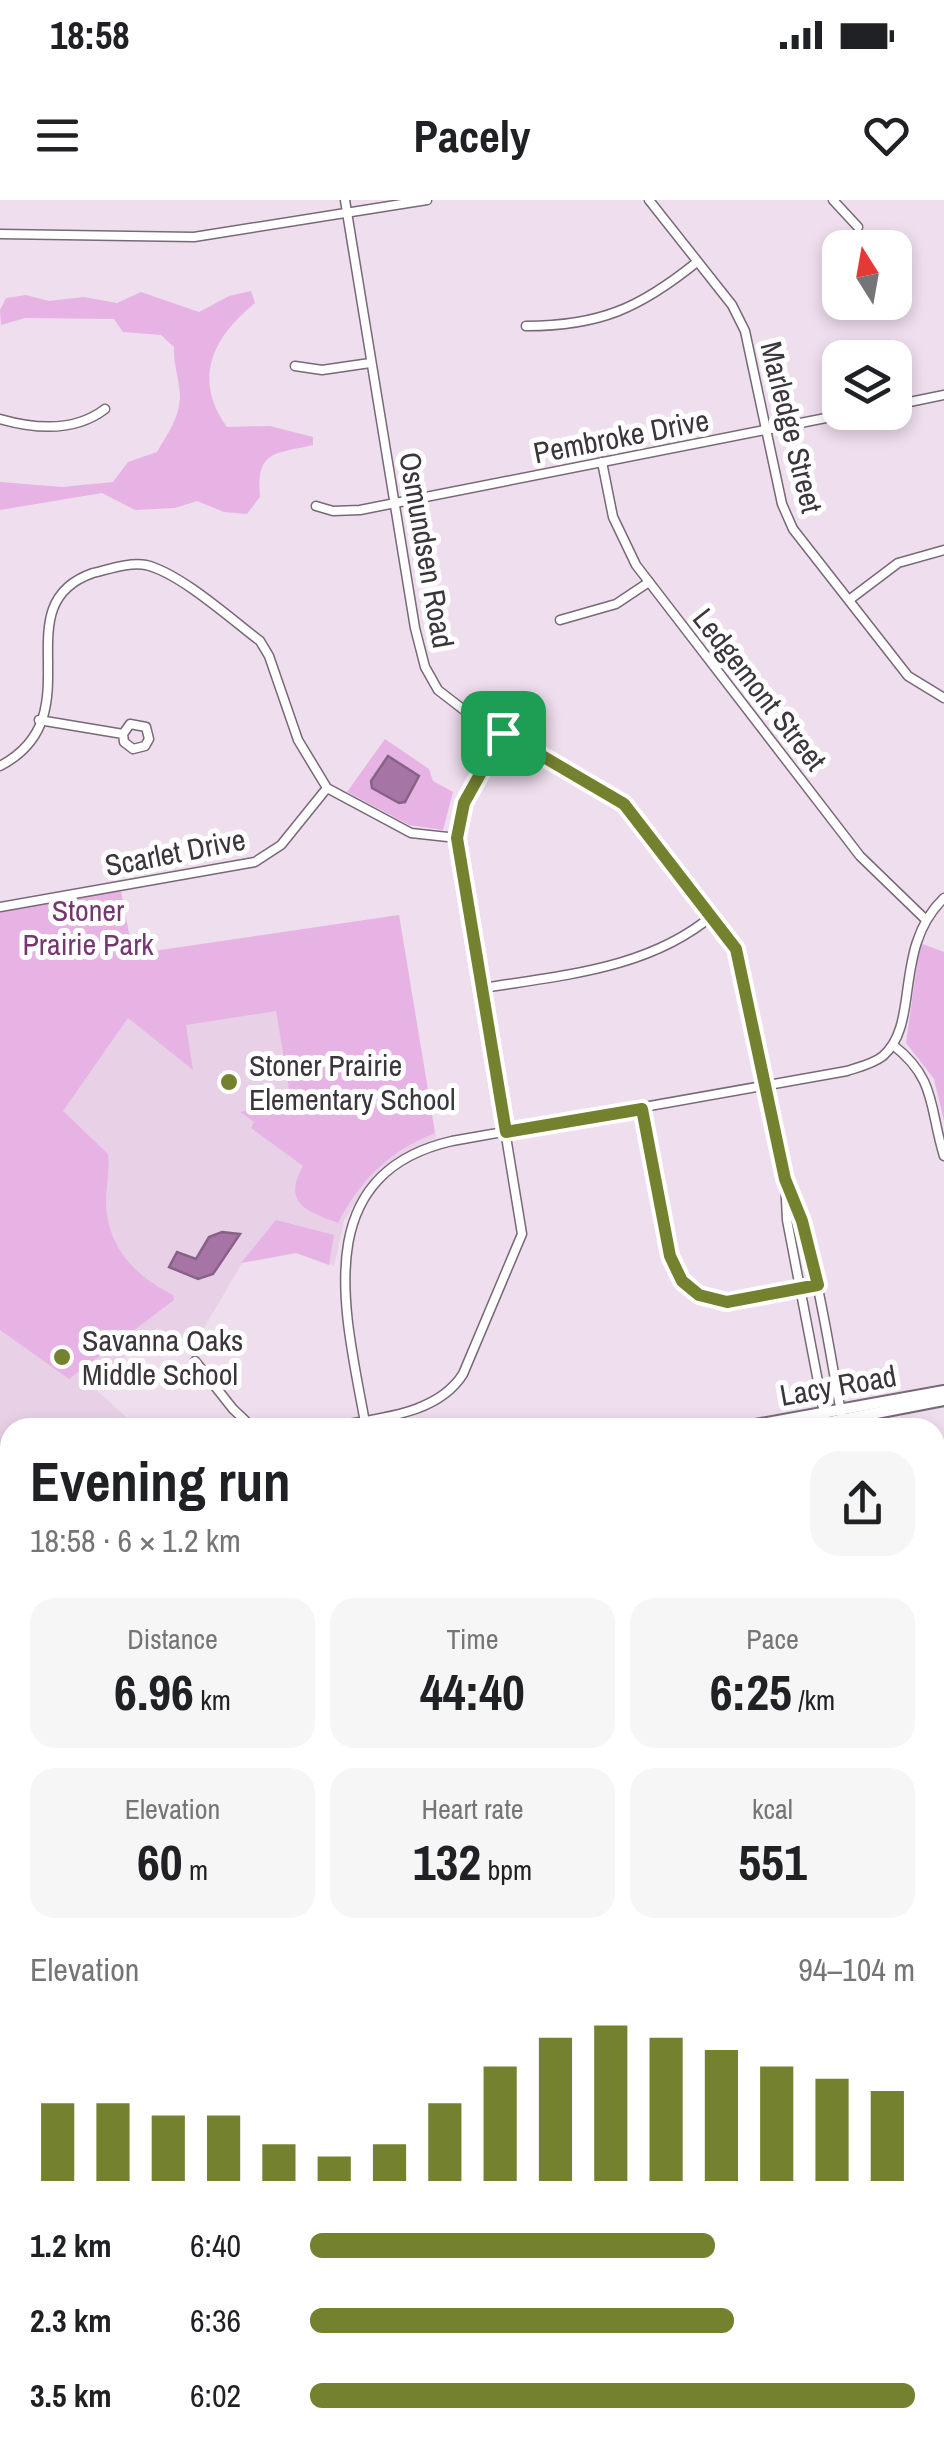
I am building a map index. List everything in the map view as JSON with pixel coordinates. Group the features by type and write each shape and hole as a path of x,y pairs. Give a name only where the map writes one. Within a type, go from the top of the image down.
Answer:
{"street":[{"name":"Osmundsen Road","path":"345,200 415,628 425,667 450,701 617,797 713,915 740,960 785,1179 788,1220 825,1418"},
{"path":"0,234 164,240 427,200"},
{"name":"Marledge Street","path":"649,200 732,306 745,331 786,516 908,676 944,698"},
{"path":"833,200 858,227"},
{"path":"526,326 563,326 617,314 647,300 697,262"},
{"path":"294,366 322,370 370,363"},
{"path":"912,402 944,395"},
{"path":"0,419 64,426 92,418 105,409"},
{"name":"Pembroke Drive","path":"316,506 334,512 395,503 822,419"},
{"name":"Ledgemont Street","path":"602,462 620,536 649,582 860,856 924,918"},
{"path":"849,600 898,563 944,550"},
{"path":"51,590 72,578 143,564 169,576 265,647 298,740 327,788 412,833 457,838"},
{"path":"560,620 616,604 649,582"},
{"path":"0,766 26,748 39,720 36,672"},
{"path":"39,720 123,734"},
{"path":"381,1418 439,1400 463,1374 522,1234 457,838 464,803 503,733"},
{"name":"Scarlet Drive","path":"0,907 256,862 281,845 327,788"},
{"path":"364,1418 342,1283 346,1244 358,1210 387,1173 408,1158 444,1143 867,1065 893,1045 902,1022 913,947 924,918 944,898"},
{"path":"484,988 636,960 680,940 713,915"},
{"path":"893,1045 915,1064 929,1086 944,1156"},
{"path":"642,1109 670,1256 678,1276 699,1295 727,1302 818,1285"},
{"name":"Osmundsen Road","path":"785,1179 802,1221 818,1285 842,1418"},
{"path":"195,1360 242,1418"},
{"name":"Lacy Road","path":"846,1418 944,1391"},
{"name":"Lacy Road","path":"847,1418 944,1400"}],"shaded area":[{"path":"388,756 419,776 405,802 399,803 372,788 371,781"},
{"name":"Stoner Prairie Elementary School","path":"399,915 436,1138 388,1164 362,1192 344,1221 334,1266 296,1253 242,1263 196,1342 182,1345 157,1328 91,1385 127,1418 0,1418 0,1192 16,974"},
{"path":"222,1232 240,1234 213,1274 198,1279 169,1267 177,1252 196,1259 209,1237"}],"green space":[{"path":"251,291 255,303 228,330 212,360 209,376 216,409 227,427 270,426 313,437 313,445 278,453 264,463 260,497 247,514 224,512 197,501 175,508 135,510 102,493 0,510 0,482 62,487 113,482 128,462 157,452 175,419 180,398 174,347 161,335 123,332 114,319 25,318 1,325 0,310 6,298 26,295 49,301 84,297 117,303 141,292 199,312 229,296"},
{"path":"385,739 429,769 433,781 453,792 443,830 409,825 347,792"},
{"name":"Stoner Prairie Park","path":"120,886 133,954 399,915 435,1133 403,1149 378,1168 338,1223 301,1204 295,1189 303,1166 251,1128 254,1122 240,1112 291,1101 276,1011 186,1025 193,1070 128,1018 63,1111 108,1154 106,1202 118,1246 135,1269 173,1295 174,1300 69,1379 0,1330 0,911"},
{"path":"920,943 944,952 944,1121 934,1079 906,1043"},
{"path":"276,1220 334,1235 329,1265 296,1253 241,1263"}],"place":[{"name":"Stoner Prairie Elementary School","path":"229,1082"},
{"name":"Savanna Oaks Middle School","path":"62,1357"}],"route":[{"path":"503,733 617,797 633,812 736,949 785,1179 802,1221 818,1285 727,1302 699,1295 682,1281 672,1266 642,1109 506,1132 457,838 464,803 503,733"}]}
